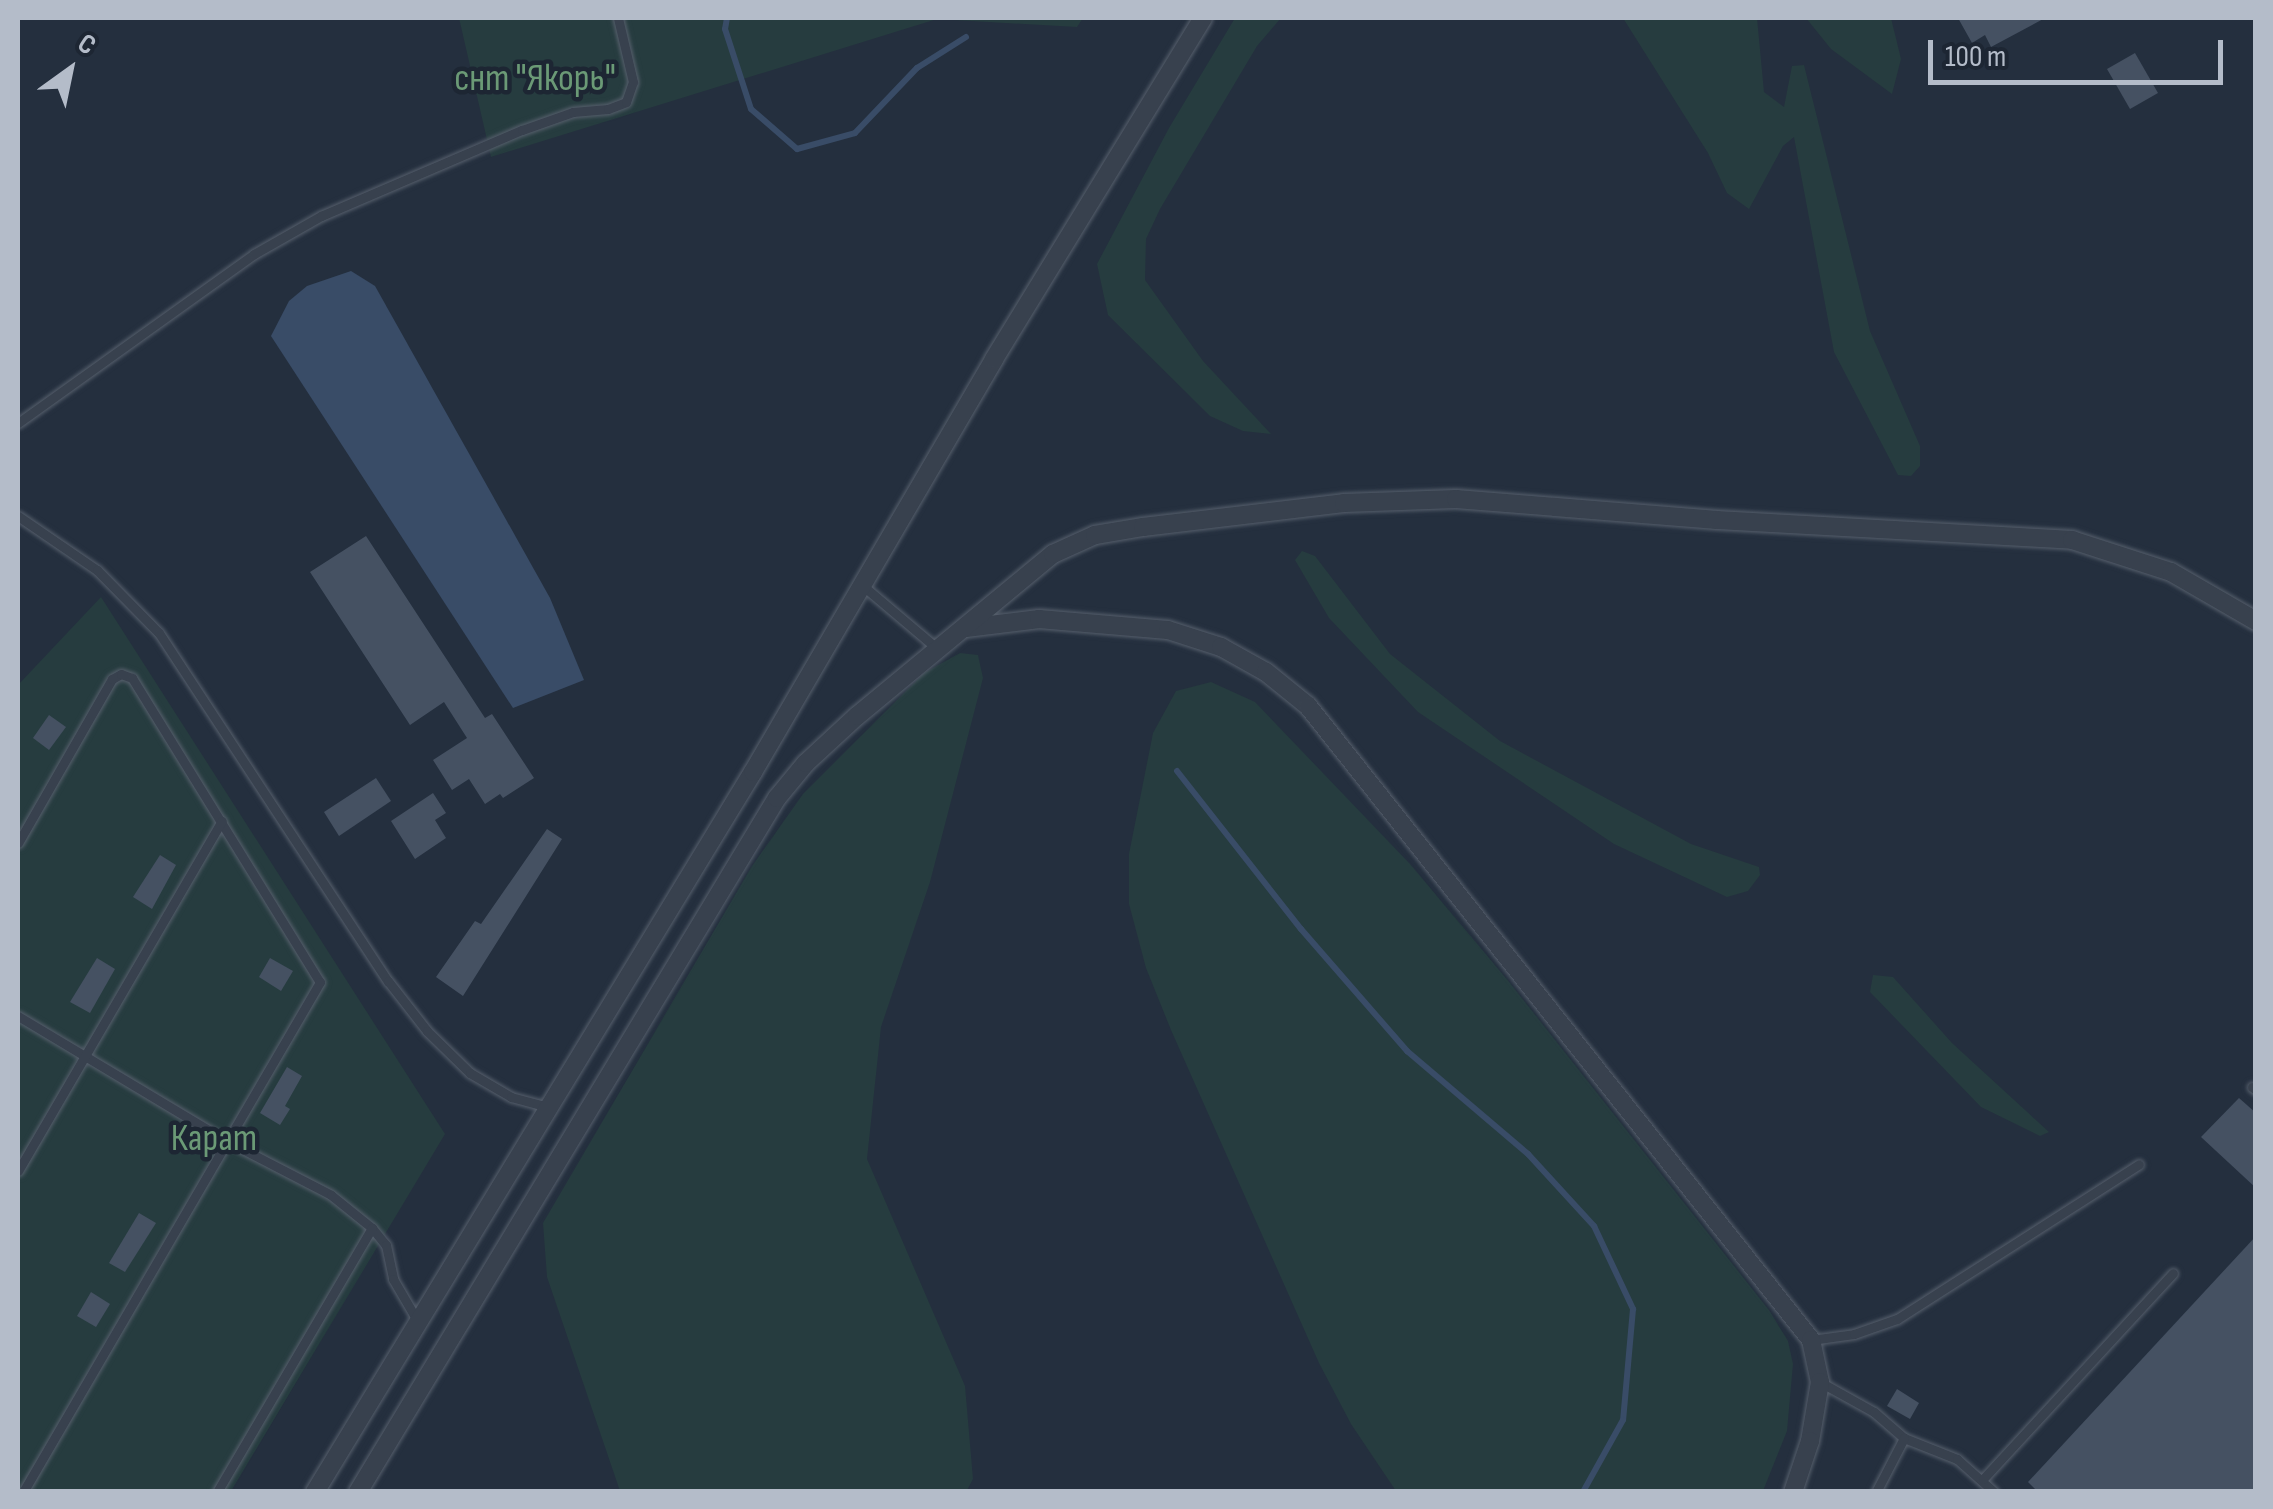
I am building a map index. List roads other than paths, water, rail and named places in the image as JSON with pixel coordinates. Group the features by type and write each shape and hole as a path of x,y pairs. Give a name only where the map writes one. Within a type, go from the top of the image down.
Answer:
{"street":[{"path":"316,1492 1202,18"},
{"path":"358,1492 777,798 857,716 1053,554 1096,535 1344,502 1456,499 1717,520 2072,540 2172,572 2256,621"},
{"path":"966,628 1039,619 1168,630 1222,647 1266,672 1308,706 1811,1340 1820,1382 1810,1441 1793,1492"}],"lane":[{"path":"18,423 254,254 321,216 522,130 572,112 608,110 626,102 634,82 618,18"},
{"path":"18,516 97,570 159,633 388,981 427,1031 470,1072 510,1097 549,1107"},
{"path":"862,585 939,650"},
{"path":"18,843 112,679 121,674 132,678 320,982 23,1492"},
{"path":"18,1170 222,821"},
{"path":"18,1016 228,1141 331,1195 372,1228 386,1245 393,1279 417,1320"},
{"path":"1811,1340 1854,1334 1897,1319 2140,1164"},
{"path":"217,1492 372,1228"},
{"path":"1983,1479 2174,1273"},
{"path":"1820,1382 1874,1412 1904,1438 1957,1458 1994,1492"},
{"path":"1876,1492 1904,1438"}],"water":[{"path":"351,271 375,286 550,598 584,680 513,708 271,336 289,301 307,286"}],"waterway":[{"path":"727,18 725,29 751,109 797,149 855,133 917,68 966,37"},
{"path":"1177,771 1301,929 1407,1051 1528,1154 1594,1226 1633,1309 1623,1420 1583,1492"}],"park label":[{"name":"снт \"Якорь\"","path":"535,79"},
{"name":"Карат","path":"214,1139"}]}
